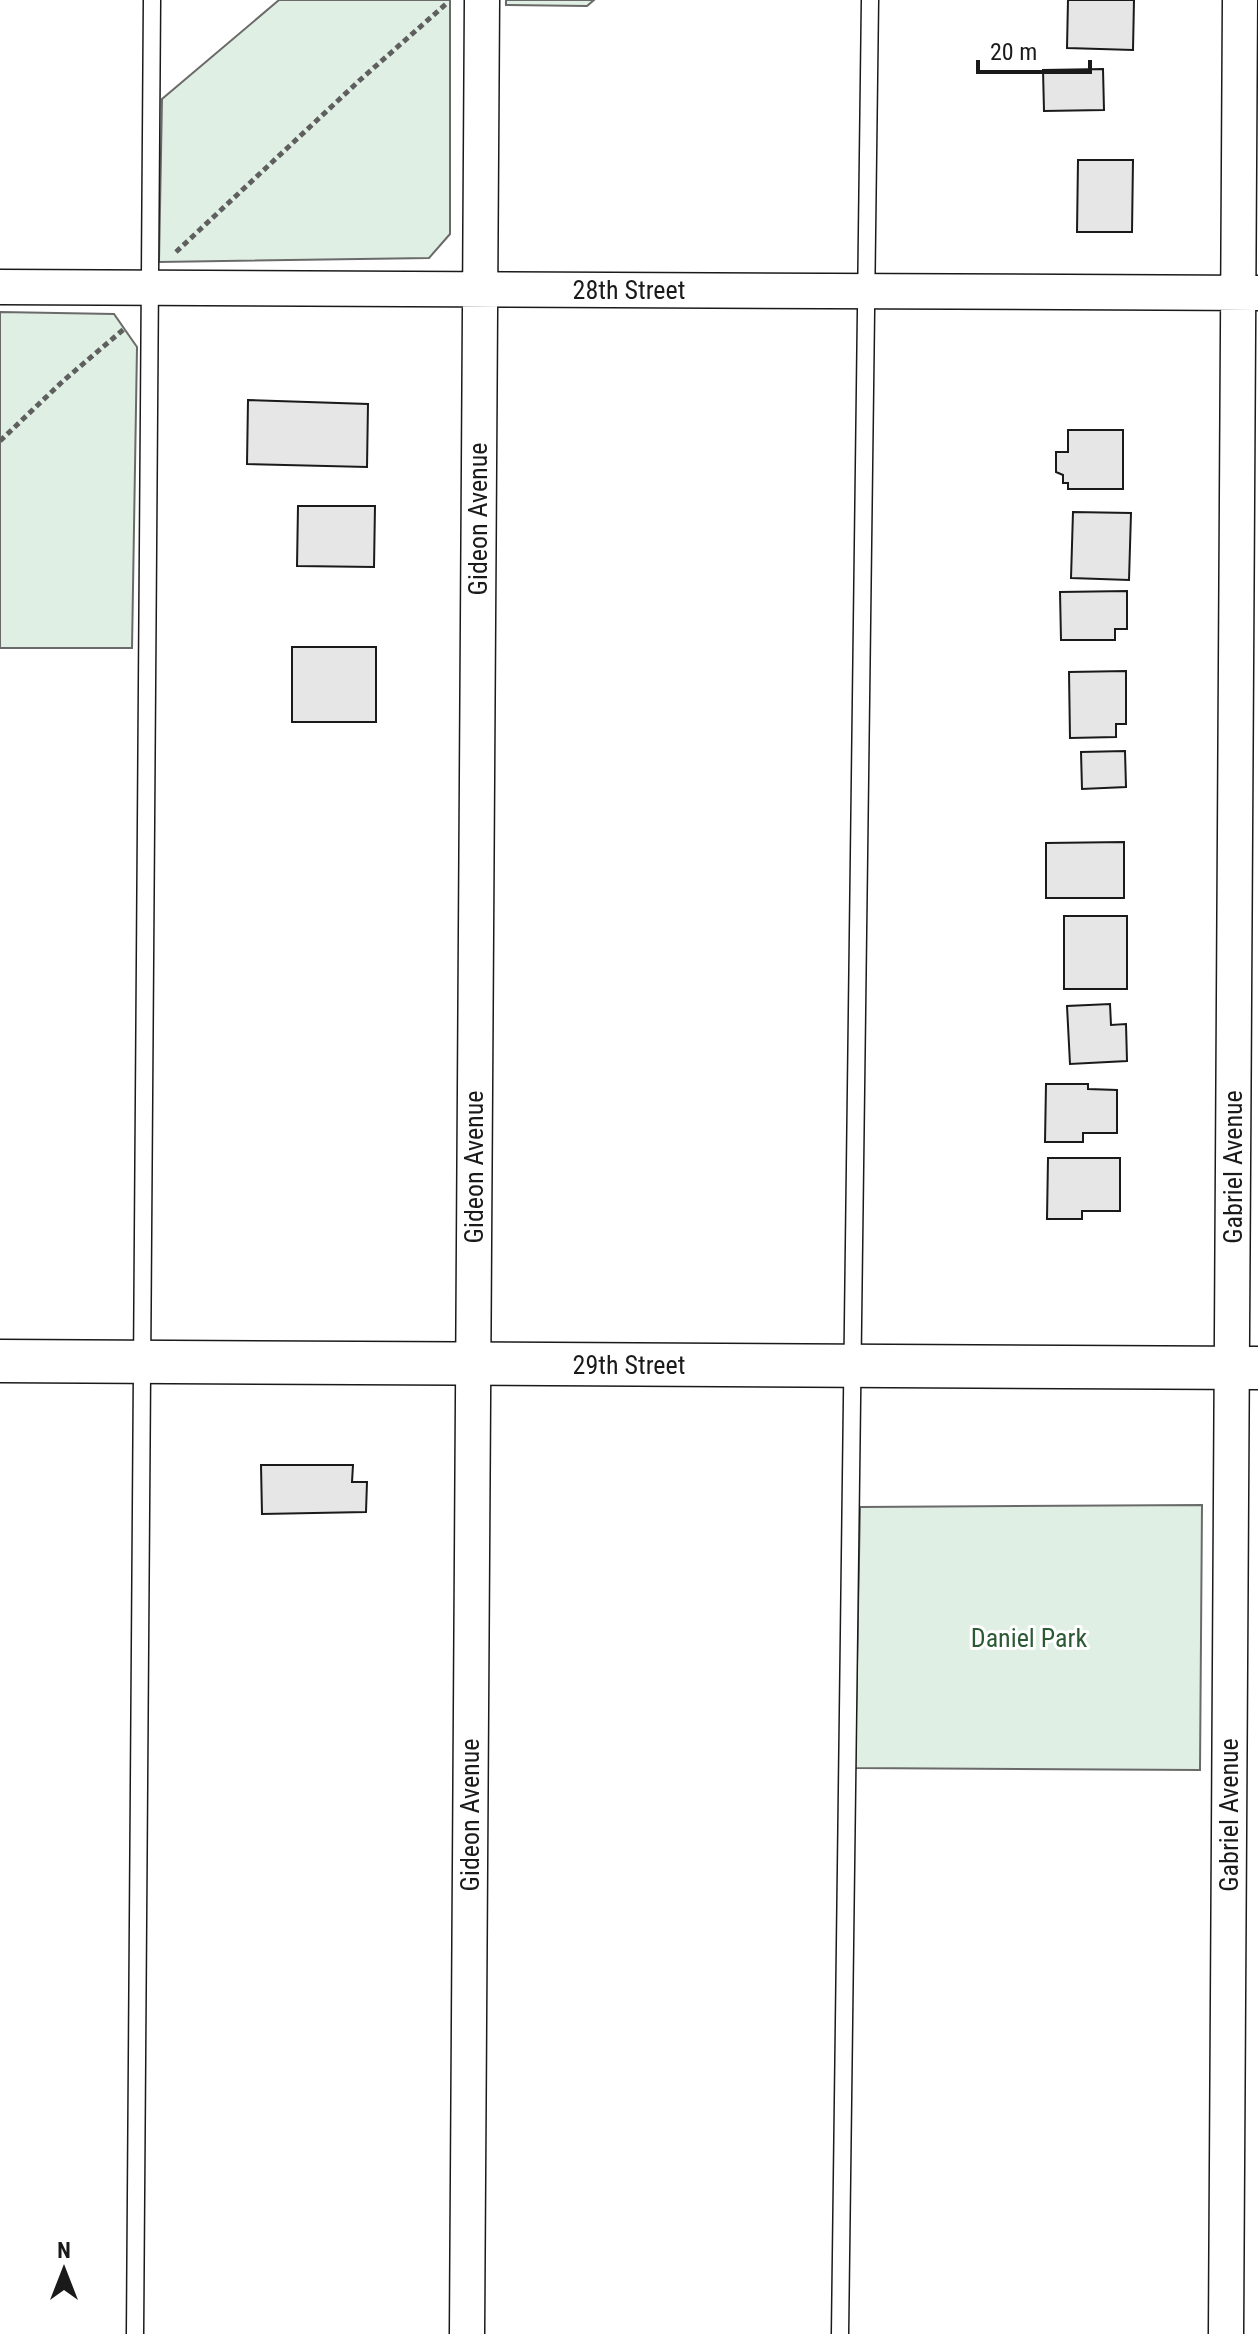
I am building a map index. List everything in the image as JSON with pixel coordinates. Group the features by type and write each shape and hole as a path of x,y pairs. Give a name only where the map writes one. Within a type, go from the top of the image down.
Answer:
{"street":[{"name":"Gideon Avenue","path":"467,2334 482,0"},
{"name":"Gabriel Avenue","path":"1226,2334 1245,1368 1248,293 1240,0"},
{"name":"28th Street","path":"0,287 1248,293"},
{"name":"29th Street","path":"0,1361 1245,1368"}],"lane":[{"path":"135,2334 152,0"},
{"path":"840,2334 870,0"}],"path":[{"path":"0,441 63,381 134,321 150,288 171,257 360,80 451,0"}],"green space":[{"path":"279,0 450,0 450,234 429,258 159,262 162,99"},
{"path":"506,0 594,0 587,6 506,5"},
{"path":"0,312 114,314 137,347 132,648 0,648"},
{"name":"Daniel Park","path":"1202,1505 1200,1770 855,1768 860,1507"}],"building":[{"path":"1068,0 1134,0 1133,50 1067,48"},
{"path":"1103,69 1104,110 1044,111 1043,70"},
{"path":"1078,160 1133,160 1132,232 1077,232"},
{"path":"248,400 368,404 367,467 247,464"},
{"path":"1068,430 1123,430 1123,489 1068,489 1068,483 1063,483 1063,475 1056,472 1056,452 1068,452"},
{"path":"298,506 375,506 374,567 297,566"},
{"path":"1073,512 1131,513 1129,580 1071,578"},
{"path":"1127,591 1127,629 1115,629 1115,640 1061,640 1060,592"},
{"path":"292,647 376,647 376,722 292,722"},
{"path":"1126,671 1126,724 1116,724 1116,737 1070,738 1069,672"},
{"path":"1125,751 1126,787 1082,789 1081,752"},
{"path":"1124,842 1124,898 1046,898 1046,843"},
{"path":"1064,916 1127,916 1127,989 1064,989"},
{"path":"1110,1004 1111,1025 1126,1024 1127,1061 1070,1064 1067,1006"},
{"path":"1046,1084 1088,1084 1088,1089 1117,1090 1117,1133 1083,1133 1083,1142 1045,1142"},
{"path":"1048,1158 1120,1158 1120,1211 1082,1211 1082,1219 1047,1219"},
{"path":"261,1465 353,1465 352,1482 367,1482 366,1512 262,1514"}]}
